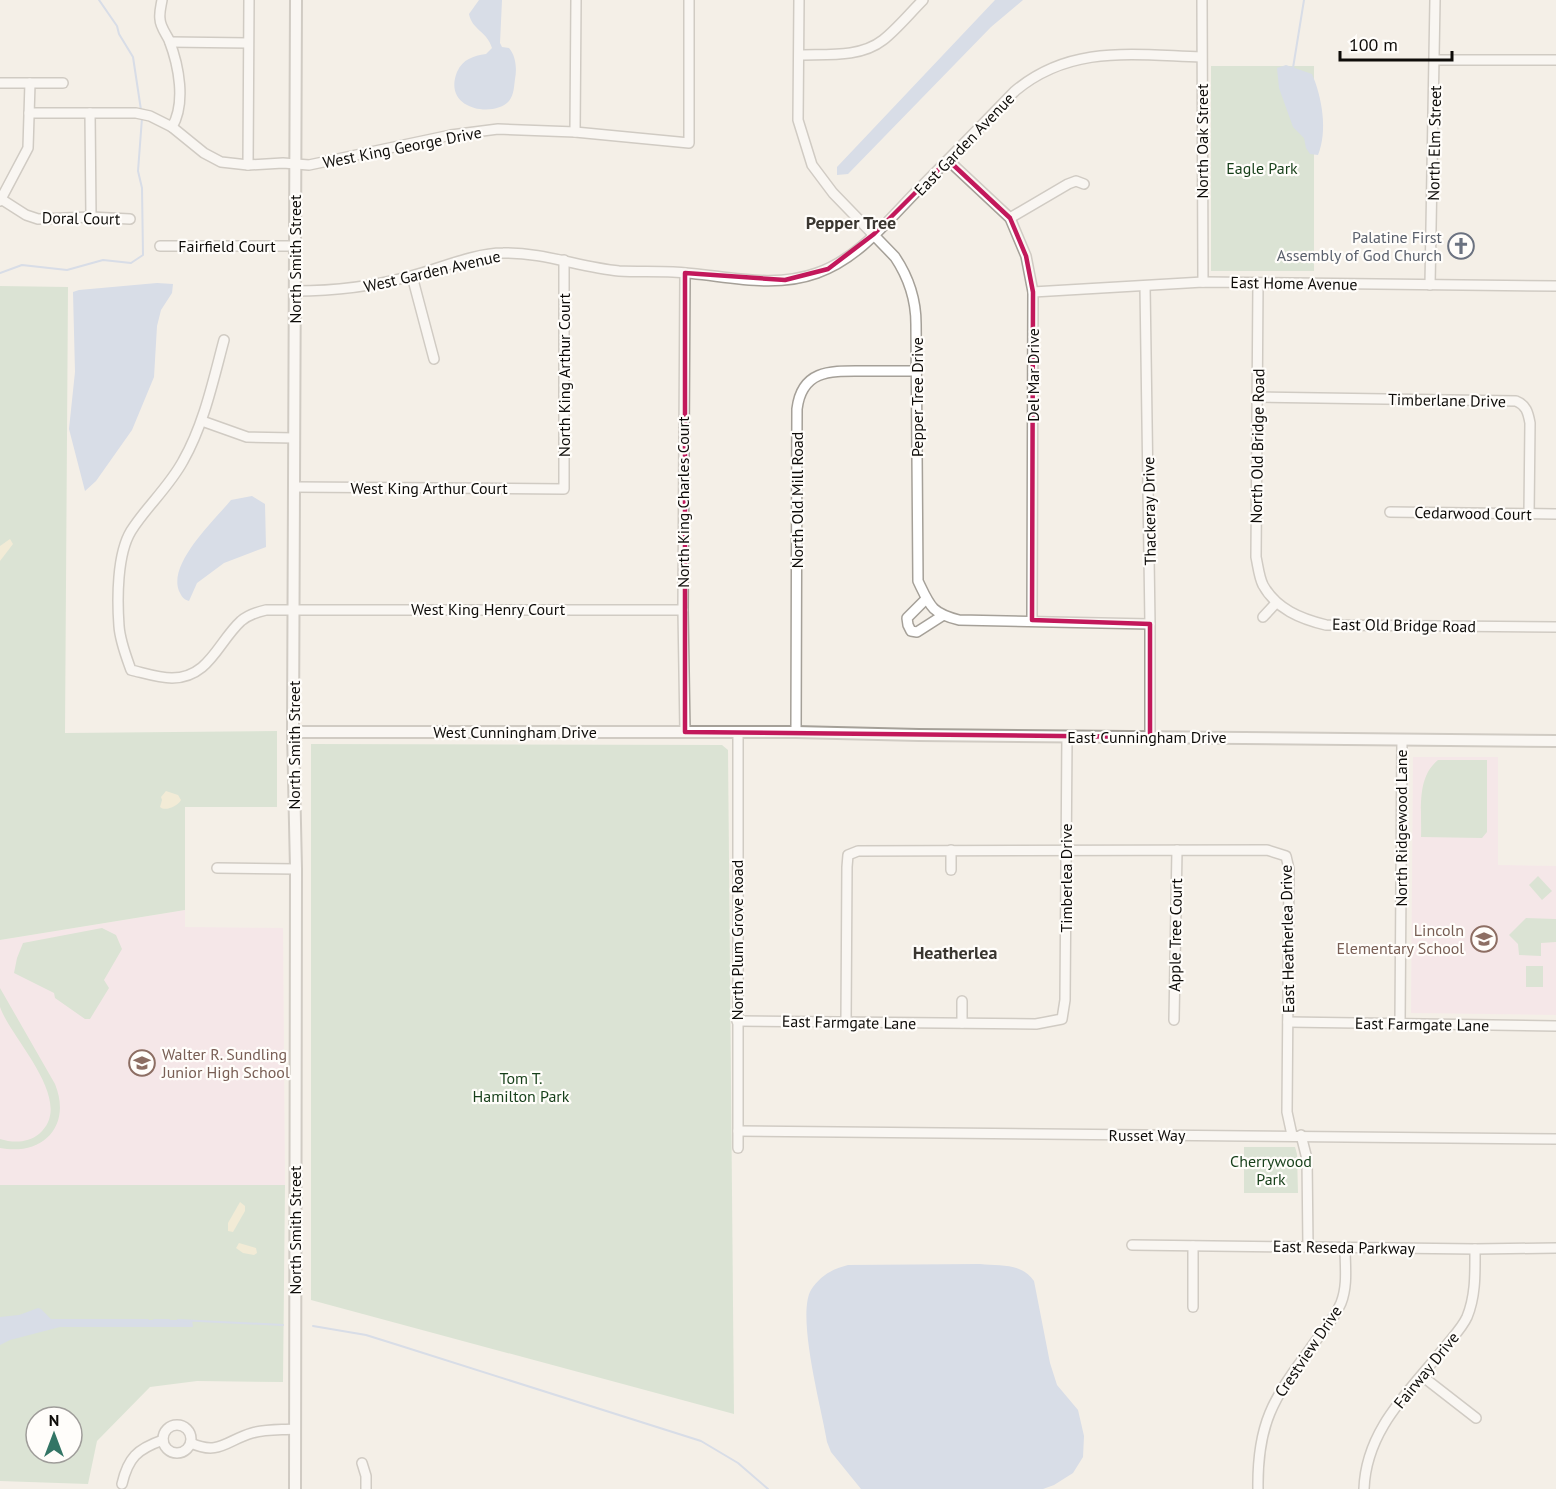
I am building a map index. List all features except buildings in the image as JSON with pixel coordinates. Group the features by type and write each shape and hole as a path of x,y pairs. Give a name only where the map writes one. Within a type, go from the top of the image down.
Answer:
{"street":[{"path":"162,0 160,20 170,42 180,99 178,117 172,128"},
{"path":"248,165 249,0"},
{"name":"North Smith Street","path":"295,1489 296,869 293,732 296,0"},
{"path":"576,0 576,132"},
{"name":"West King George Drive","path":"29,113 136,113 150,116 172,128 204,153 221,162 248,165 309,165 472,132 512,129 576,132 689,143 689,0"},
{"name":"Pepper Tree Drive","path":"800,0 798,120 812,165 833,194 895,257 903,268 913,295 916,314 918,581 928,604 942,616"},
{"path":"800,55 852,52 873,46 883,40 923,0"},
{"name":"North Oak Street","path":"1202,0 1203,282"},
{"name":"North Elm Street","path":"1430,285 1436,60 1435,0"},
{"path":"170,42 249,43"},
{"name":"East Garden Avenue","path":"746,280 785,280 816,274 848,258 948,160 1015,90 1049,68 1070,60 1094,56 1201,57"},
{"path":"1436,60 1556,60"},
{"path":"0,83 63,83"},
{"path":"0,200 26,153 30,83"},
{"path":"90,113 91,217"},
{"name":"Del Mar Drive","path":"948,160 1010,218 1026,256 1033,292 1032,620"},
{"path":"1010,218 1068,184 1076,181 1084,184"},
{"name":"Doral Court","path":"0,200 38,219 91,217 130,219"},
{"name":"Fairfield Court","path":"160,246 295,246"},
{"name":"West Garden Avenue","path":"295,291 368,287 499,253 530,253 621,271 685,273 746,280"},
{"name":"North King Arthur Court","path":"564,260 564,489"},
{"name":"North King Charles Court","path":"685,273 683,610 685,732"},
{"path":"412,276 434,359"},
{"name":"East Home Avenue","path":"1033,292 1203,282 1556,286"},
{"name":"North Old Bridge Road","path":"1258,283 1256,557 1262,584 1276,603"},
{"name":"Thackeray Drive","path":"1145,286 1150,737"},
{"path":"224,340 202,421 248,437 294,438"},
{"name":"North Old Mill Road","path":"796,732 797,409 801,395 811,380 818,375 832,371 916,371"},
{"name":"Timberlane Drive","path":"1258,397 1516,401 1521,403 1528,413 1530,423 1529,514"},
{"name":"West King Henry Court","path":"202,421 183,462 163,492 133,528 122,554 119,571 119,626 131,670 174,678 193,673 207,664 240,623 249,616 266,610 683,610"},
{"name":"West King Arthur Court","path":"294,487 564,489"},
{"name":"Cedarwood Court","path":"1390,512 1556,514"},
{"path":"926,599 907,618 911,631 917,632 942,616 959,620 1150,624"},
{"path":"1263,617 1276,603"},
{"name":"East Old Bridge Road","path":"1276,603 1299,618 1326,625 1556,627"},
{"name":"West Cunningham Drive","path":"293,732 738,732"},
{"name":"East Cunningham Drive","path":"738,732 1556,741"},
{"name":"North Plum Grove Road","path":"738,732 738,1148"},
{"name":"Timberlea Drive","path":"1062,1019 1065,1000 1067,737"},
{"name":"North Ridgewood Lane","path":"1400,1024 1402,740"},
{"path":"951,850 951,870"},
{"name":"Apple Tree Court","path":"1174,1020 1176,850"},
{"name":"East Heatherlea Drive","path":"846,1021 848,855 858,851 1267,850 1286,856 1289,869 1287,1112 1297,1135"},
{"path":"217,868 296,869"},
{"path":"962,1001 962,1023"},
{"name":"East Farmgate Lane","path":"737,1021 1043,1024 1062,1019"},
{"name":"East Farmgate Lane","path":"1288,1022 1556,1026"},
{"name":"Russet Way","path":"738,1131 1556,1139"},
{"path":"1297,1135 1307,1159 1308,1246"},
{"name":"East Reseda Parkway","path":"1132,1245 1556,1248"},
{"path":"1192,1307 1193,1246"},
{"name":"Crestview Drive","path":"1258,1489 1259,1449 1270,1409 1281,1387 1341,1303 1345,1287 1345,1248"},
{"name":"Fairway Drive","path":"1364,1489 1365,1472 1377,1435 1384,1422 1466,1320 1475,1288 1475,1249"},
{"path":"1422,1376 1476,1418"},
{"path":"182,1425 190,1432 191,1443 183,1452 176,1453 166,1448 163,1440 165,1431 172,1426 182,1425"},
{"path":"191,1443 214,1449 227,1446 249,1434 263,1430 294,1429"},
{"path":"122,1484 126,1466 135,1454 149,1444 163,1440"},
{"path":"362,1463 366,1476 366,1489"}],"highlighted area":[{"path":"948,160 1010,218 1026,256 1033,292 1032,620 1150,624 1150,737 685,732 685,273 785,280 828,269 874,234"}],"shaded area":[{"name":"Lincoln Elementary School","path":"1413,757 1498,757 1498,865 1556,866 1556,1015 1411,1013"},
{"name":"Walter R. Sundling Junior High School","path":"185,910 185,927 283,928 285,1185 0,1185 0,940"}],"green space":[{"name":"Eagle Park","path":"1211,66 1314,66 1314,271 1211,271"},
{"path":"0,286 68,287 65,733 277,731 277,807 185,807 185,910 0,940"},
{"name":"Tom T. Hamilton Park","path":"311,744 722,745 728,750 734,1414 311,1300"},
{"path":"1438,760 1487,760 1487,832 1482,838 1421,837 1423,785 1431,767"},
{"path":"1538,876 1552,891 1542,900 1529,885"},
{"path":"1526,918 1556,919 1556,942 1541,943 1541,956 1519,955 1518,944 1509,935"},
{"path":"102,928 116,935 122,949 104,980 109,988 90,1019 85,1019 55,998 54,993 14,973 23,943"},
{"path":"1526,966 1543,966 1543,987 1526,987"},
{"path":"0,988 55,1084 59,1099 60,1113 50,1135 29,1147 15,1149 0,1148 0,1139 20,1141 35,1137 49,1121 50,1105 38,1070 0,1007"},
{"name":"Cherrywood Park","path":"1244,1147 1295,1147 1298,1193 1244,1193"},
{"path":"0,1185 285,1185 283,1382 197,1381 150,1387 97,1441 88,1484 0,1481"}],"sand":[{"path":"10,539 13,544 0,561 0,546"},
{"path":"166,791 178,795 181,800 168,809 160,807 161,797"},
{"path":"240,1202 245,1206 245,1211 233,1232 228,1231 228,1223"},
{"path":"239,1243 256,1248 257,1253 254,1255 243,1253 236,1248"}],"water":[{"path":"479,0 502,0 500,43 502,47 509,48 513,55 516,71 511,99 502,106 492,109 472,107 463,102 457,95 454,85 457,72 465,61 486,54 492,48 487,38 473,24 469,14"},
{"path":"995,0 1023,0 991,27 848,174 837,175 837,167"},
{"path":"1286,65 1312,74 1316,83 1323,125 1318,155 1310,154 1304,138 1293,127 1279,88 1277,68"},
{"path":"157,283 173,284 172,293 161,310 157,326 154,377 132,430 96,481 85,491 69,429 75,372 73,292"},
{"path":"252,496 265,504 266,547 224,563 197,583 189,601 185,599 179,591 177,580 186,555 231,500"},
{"path":"980,1264 1017,1268 1034,1281 1050,1363 1057,1385 1078,1410 1084,1436 1083,1457 1073,1473 1043,1489 861,1489 831,1452 827,1442 808,1341 807,1303 811,1290 827,1274 848,1265"},
{"path":"38,1308 52,1320 192,1320 193,1327 60,1327 10,1340 0,1345 0,1317 19,1315"}],"waterway":[{"path":"99,0 117,26 119,34 133,57 141,110"},
{"path":"1293,68 1304,0"},
{"path":"0,273 22,265 67,270 103,260 131,263 143,255 142,188 138,171 142,118"},
{"path":"52,1320 148,1320"},
{"path":"154,1320 169,1320"},
{"path":"178,1320 283,1325"},
{"path":"313,1326 366,1335 701,1441 738,1463 768,1489"}],"place":[{"name":"Palatine First Assembly of God Church","path":"1461,246"},
{"name":"Lincoln Elementary School","path":"1484,939"},
{"name":"Walter R. Sundling Junior High School","path":"142,1063"}],"district":[{"name":"Pepper Tree","path":"851,222"},
{"name":"Heatherlea","path":"955,952"}]}
